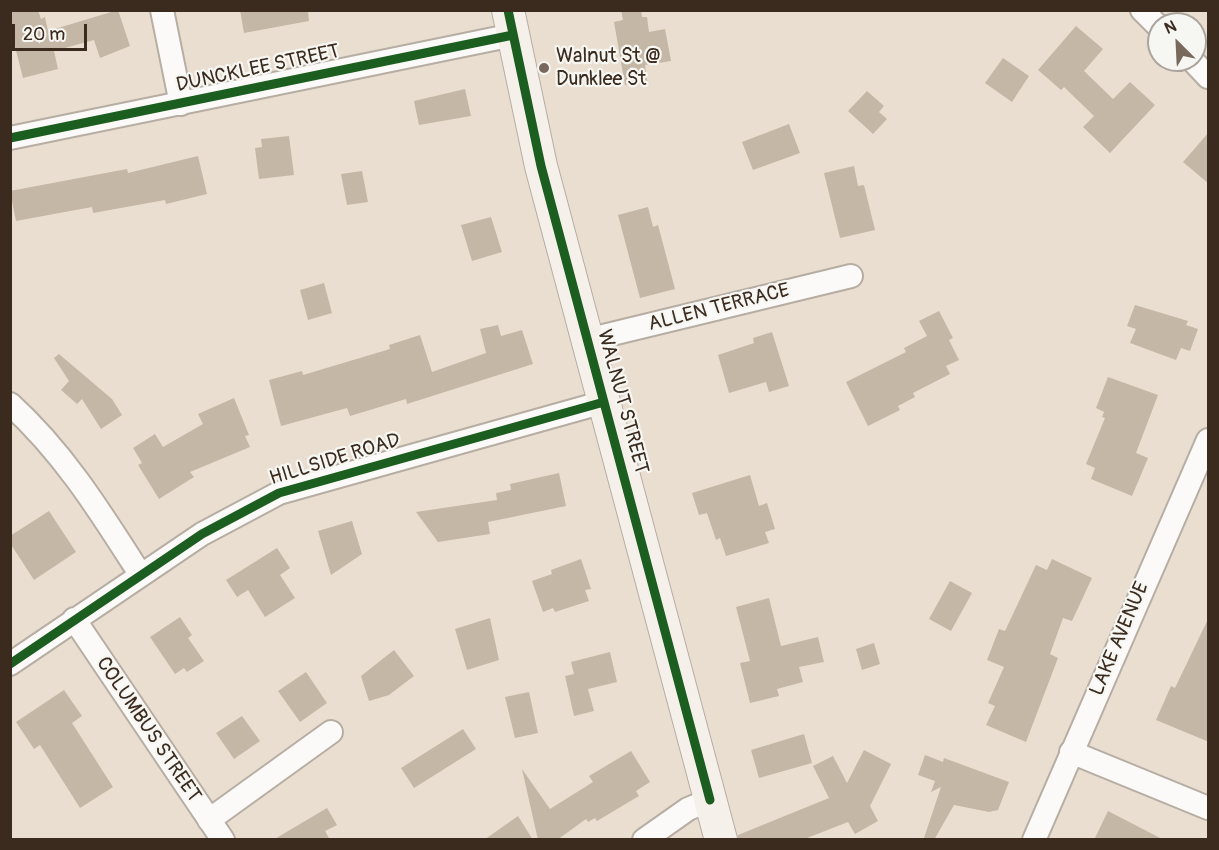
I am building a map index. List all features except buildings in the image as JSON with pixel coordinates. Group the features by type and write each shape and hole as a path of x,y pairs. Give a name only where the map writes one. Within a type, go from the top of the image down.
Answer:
{"main road":[{"name":"WALNUT STREET","path":"511,23 541,166 721,840"}],"street":[{"path":"162,10 181,104"},
{"name":"DUNCKLEE STREET","path":"10,138 181,104 511,23"},
{"name":"ALLEN TERRACE","path":"587,340 851,276"},
{"name":"HILLSIDE ROAD","path":"10,664 202,534 279,493 604,402"},
{"path":"10,404 33,424 72,472 140,574"},
{"name":"LAKE AVENUE","path":"1034,840 1209,440"},
{"name":"COLUMBUS STREET","path":"74,619 223,840"},
{"path":"209,820 331,732"},
{"path":"1071,752 1209,808"},
{"path":"644,840 688,809 710,800"}],"cycle path":[{"path":"508,10 541,166 710,800"},
{"path":"10,138 513,35"},
{"path":"10,664 202,534 279,493 604,402"}],"place":[{"name":"Walnut St @ Dunklee St","path":"544,68"}]}
